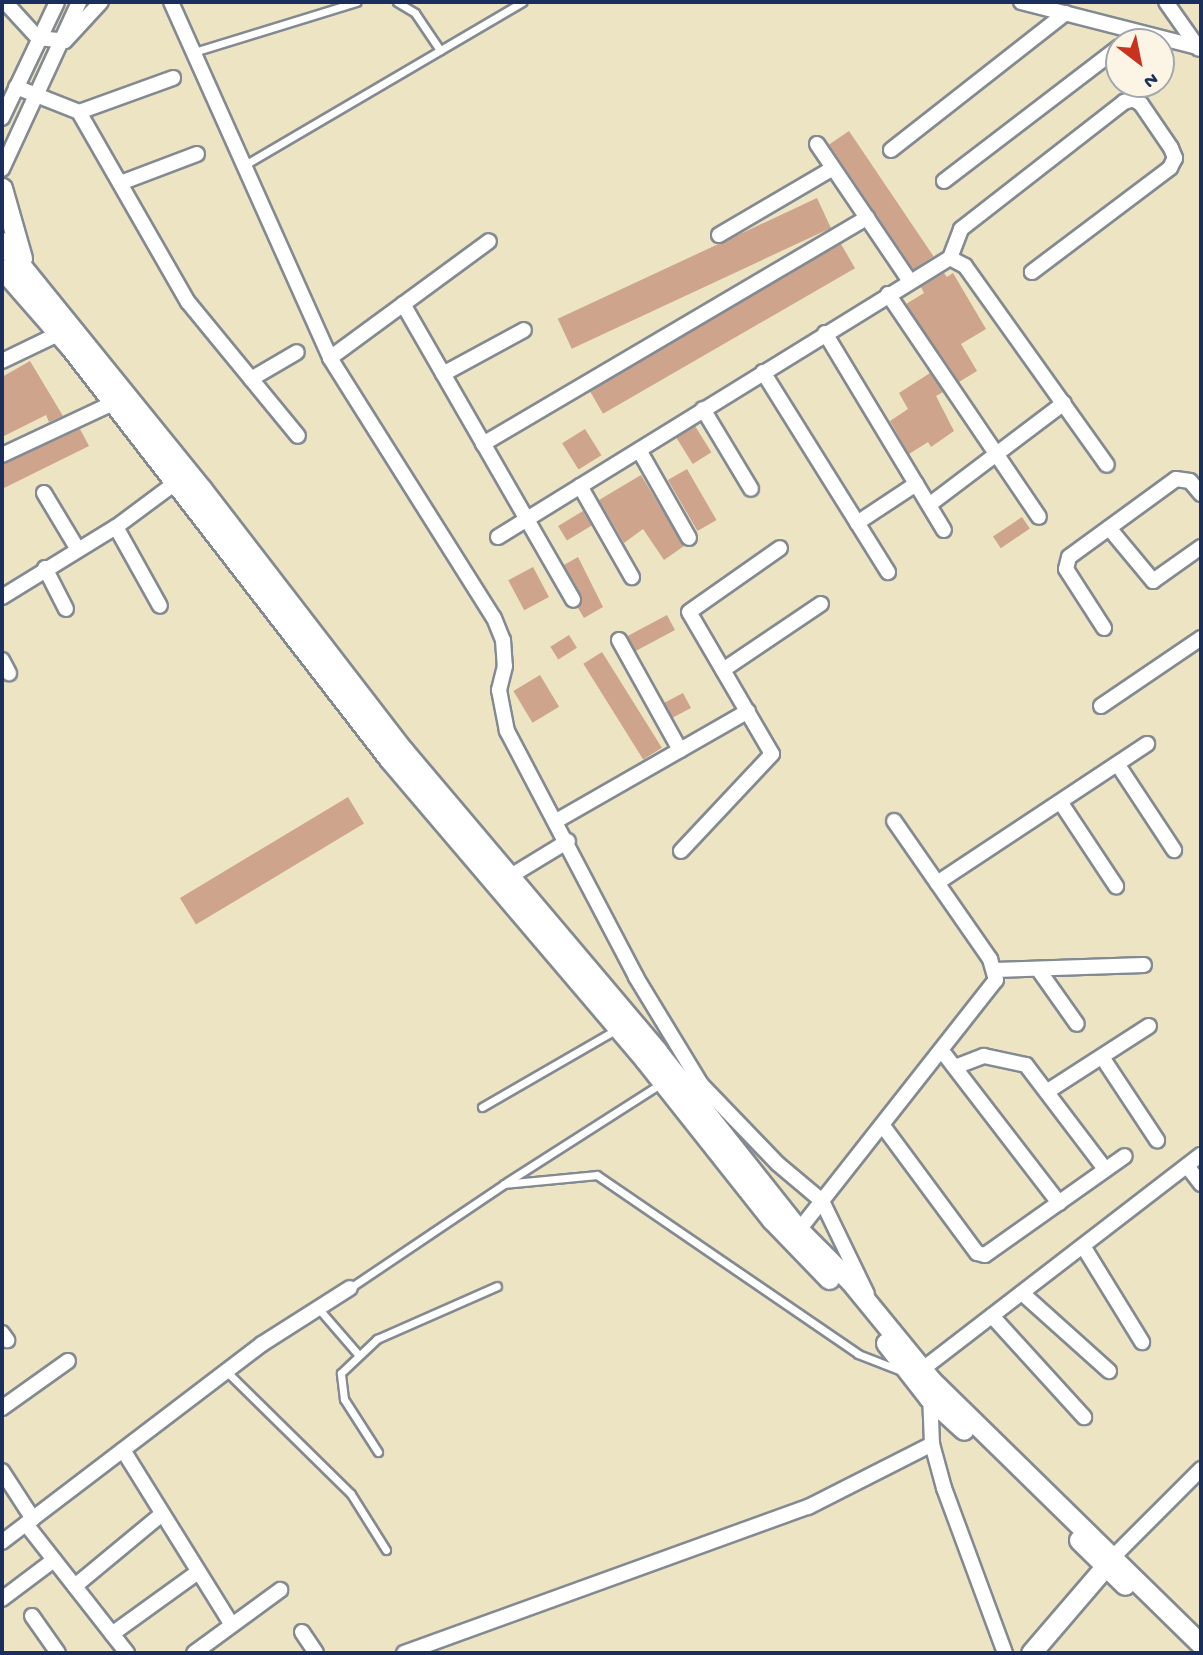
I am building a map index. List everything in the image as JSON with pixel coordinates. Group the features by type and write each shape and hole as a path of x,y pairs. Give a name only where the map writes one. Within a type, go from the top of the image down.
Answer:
{"street":[{"path":"5,2 38,38 65,41"},
{"path":"2,118 57,2"},
{"path":"2,169 33,97 65,41 79,2"},
{"path":"65,41 101,2"},
{"path":"171,2 330,358 494,618 503,640 505,666 499,690 500,712 558,820 636,977 701,1084 778,1164 822,1201 873,1309"},
{"path":"1021,2 1124,28"},
{"path":"1166,2 1200,48"},
{"path":"891,149 1066,13"},
{"path":"1175,41 1200,48"},
{"path":"944,181 1105,58"},
{"path":"16,87 33,97 79,112 173,78"},
{"path":"498,537 888,293 950,258 961,229 1133,99 1171,148 1175,158 1170,168 1032,272"},
{"path":"79,112 123,182 188,302 298,436"},
{"path":"817,144 909,281"},
{"path":"123,182 197,154"},
{"path":"719,235 833,168"},
{"path":"2,188 26,269"},
{"path":"484,444 867,218"},
{"path":"330,358 489,241"},
{"path":"2,242 26,269 402,750 799,1230 873,1309 923,1380 932,1444 959,1536 1004,1653"},
{"path":"950,258 965,266 1107,465"},
{"path":"2,269 58,334 389,759 663,1083 772,1220 923,1380 1109,1560 1201,1644"},
{"path":"888,293 1039,517"},
{"path":"403,304 573,600"},
{"path":"443,373 524,330"},
{"path":"825,333 944,530"},
{"path":"2,361 58,334"},
{"path":"251,379 297,352"},
{"path":"763,372 888,572"},
{"path":"929,505 1063,403"},
{"path":"2,455 111,404"},
{"path":"703,409 751,489"},
{"path":"639,450 689,538"},
{"path":"1104,628 1065,563 1176,479 1190,481 1201,494"},
{"path":"2,597 77,548 116,527 175,483"},
{"path":"857,523 916,484"},
{"path":"580,486 632,577"},
{"path":"44,493 77,548"},
{"path":"116,527 160,606"},
{"path":"1109,528 1153,581 1201,547"},
{"path":"681,851 772,754 688,612 780,548"},
{"path":"45,568 66,609"},
{"path":"723,670 821,604"},
{"path":"1101,706 1201,638"},
{"path":"618,640 680,750"},
{"path":"558,820 748,711"},
{"path":"937,883 1147,744"},
{"path":"1118,765 1174,850"},
{"path":"1061,803 1115,886"},
{"path":"799,1230 992,989 995,970 894,821"},
{"path":"509,877 568,841"},
{"path":"995,970 1144,965"},
{"path":"1038,969 1077,1024"},
{"path":"1048,1091 1149,1026"},
{"path":"942,1051 1059,1203"},
{"path":"955,1068 974,1058 1002,1057 1026,1065 1105,1170"},
{"path":"1102,1057 1157,1140"},
{"path":"883,1126 977,1253 996,1250 1125,1156"},
{"path":"923,1380 992,1316 1201,1155"},
{"path":"1187,1167 1201,1184"},
{"path":"1083,1246 1142,1342"},
{"path":"2,1542 226,1371 350,1288"},
{"path":"1022,1293 1109,1371"},
{"path":"992,1316 1084,1417"},
{"path":"2,1408 68,1360"},
{"path":"404,1653 808,1507 932,1444"},
{"path":"123,1450 232,1625"},
{"path":"2,1471 54,1560 127,1653"},
{"path":"1031,1653 1109,1560 1198,1475"},
{"path":"75,1586 162,1514"},
{"path":"2,1599 54,1560"},
{"path":"1109,1560 1192,1653"},
{"path":"112,1634 198,1572"},
{"path":"194,1653 280,1590"},
{"path":"32,1616 58,1653"},
{"path":"302,1632 316,1653"}],"lane":[{"path":"193,52 357,2"},
{"path":"397,2 415,13 440,50"},
{"path":"243,166 522,2"},
{"path":"482,1107 617,1028"},
{"path":"350,1288 504,1184 663,1083"},
{"path":"504,1184 597,1175 858,1354 923,1380"},
{"path":"378,1451 344,1399 341,1373 358,1353 377,1339 496,1286"},
{"path":"318,1308 358,1353"},
{"path":"226,1371 351,1494 386,1550"}],"building":[{"path":"849,131 933,256 914,270 829,144"},
{"path":"817,198 831,228 572,349 558,319"},
{"path":"841,244 855,268 603,414 589,390"},
{"path":"944,273 947,277 953,273 986,329 961,344 977,371 959,382 906,304 924,293 921,287"},
{"path":"30,361 63,416 49,422 46,415 2,437 2,377"},
{"path":"930,373 943,392 936,396 954,431 931,447 928,442 909,454 890,421 908,409 899,393"},
{"path":"695,426 711,452 693,464 676,438"},
{"path":"80,429 89,446 2,489 2,465"},
{"path":"585,429 601,455 579,470 562,443"},
{"path":"687,469 716,520 697,531 668,480"},
{"path":"641,475 684,546 664,560 643,529 624,543 599,500"},
{"path":"583,511 592,526 567,541 558,526"},
{"path":"1022,517 1030,529 1001,548 993,537"},
{"path":"578,557 603,607 584,618 578,608 582,596 564,565"},
{"path":"533,567 549,597 524,610 508,580"},
{"path":"667,615 675,630 635,651 627,636"},
{"path":"569,635 577,648 558,659 550,647"},
{"path":"602,652 662,748 643,759 583,664"},
{"path":"540,675 559,707 532,723 513,691"},
{"path":"683,693 691,708 672,718 664,703"},
{"path":"348,797 364,824 196,925 180,898"}]}
